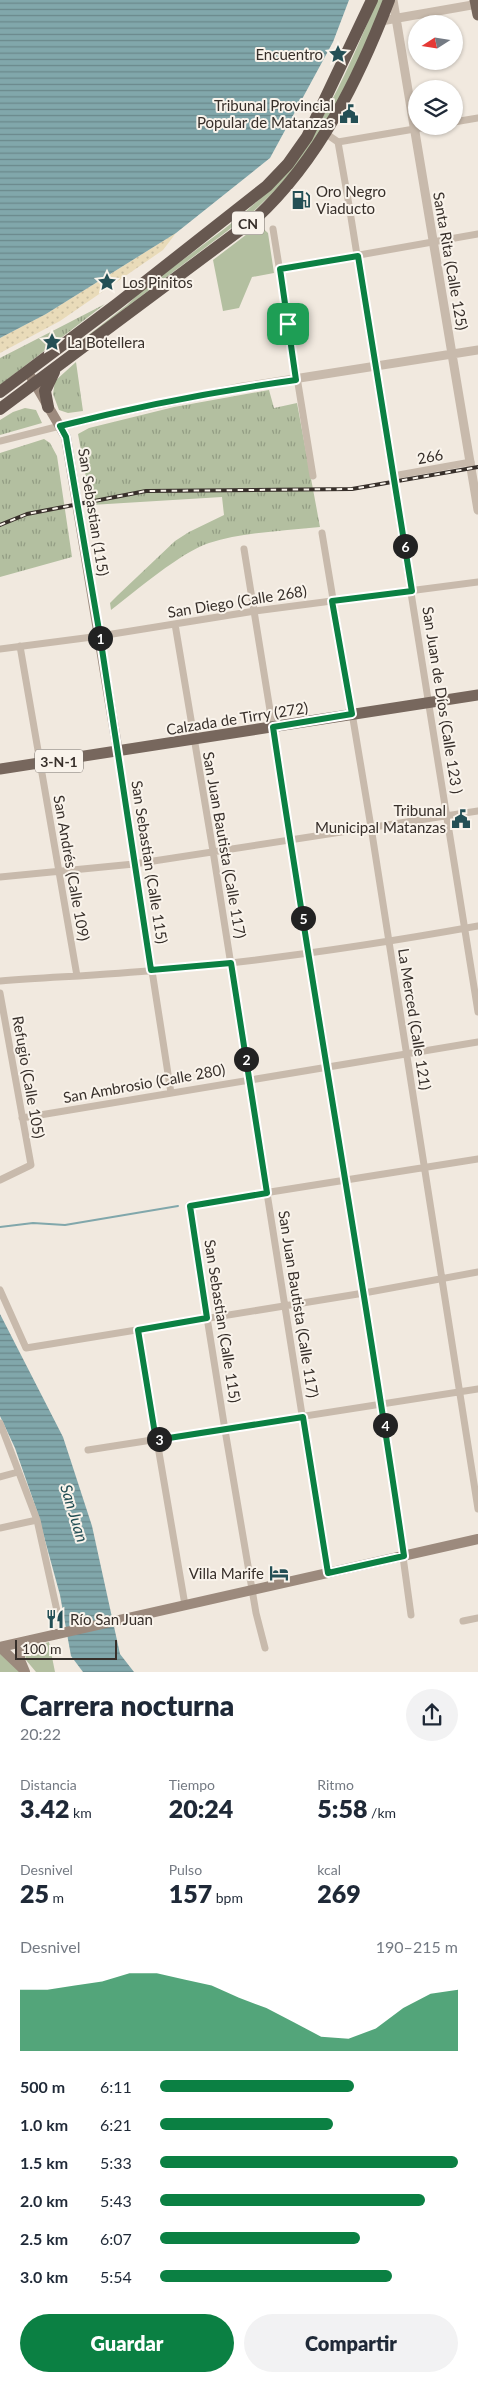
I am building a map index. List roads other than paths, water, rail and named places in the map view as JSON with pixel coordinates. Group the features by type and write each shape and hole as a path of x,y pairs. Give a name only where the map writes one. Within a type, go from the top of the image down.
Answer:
{"highway":[{"name":"CN","path":"0,392 267,186 288,164 307,137 372,0"},
{"name":"CN","path":"0,409 256,218 272,203 294,177 325,133 391,0"},
{"path":"48,407 45,391 48,381 57,368"},
{"path":"11,401 28,397 37,399 48,407"}],"main road":[{"name":"San Sebastian (115)","path":"28,372 66,437 100,636"},
{"name":"San Sebastian (Calle 115)","path":"100,636 118,752"},
{"name":"Calzada de Tirry (272)","path":"0,770 478,695"},
{"path":"0,1647 478,1539"},
{"path":"26,1672 20,1660 20,1651 30,1640"},
{"path":"0,1647 26,1672"}],"street":[{"name":"Santa Rita (Calle 125)","path":"391,0 396,17 408,92"},
{"path":"381,21 396,17 477,6"},
{"path":"463,120 478,118"},
{"path":"325,133 338,142 408,130"},
{"name":"Santa Rita (Calle 125)","path":"415,135 454,354 478,510"},
{"name":"San Juan de Díos (Calle 123 )","path":"338,142 394,476 478,1012"},
{"path":"273,229 313,476"},
{"path":"280,269 478,234"},
{"path":"0,441 114,412 243,387 478,350"},
{"name":"266","path":"394,476 471,462"},
{"name":"La Merced (Calle 121)","path":"322,533 371,827 478,1509"},
{"path":"244,549 382,1404 412,1615"},
{"name":"San Diego (Calle 268)","path":"0,649 100,636 255,611 478,582"},
{"name":"San Juan Bautista (Calle 117)","path":"174,624 214,851 328,1573"},
{"name":"San Andrés (Calle 109)","path":"20,646 77,976"},
{"name":"San Sebastian (Calle 115)","path":"118,752 171,1093"},
{"path":"0,878 58,870 134,864 478,811"},
{"path":"0,981 231,963 309,954 478,926"},
{"name":"Refugio (Calle 105)","path":"0,993 31,1166 0,1180"},
{"name":"San Ambrosio (Calle 280)","path":"22,1118 478,1042"},
{"path":"267,1193 478,1159"},
{"name":"San Sebastian (Calle 115)","path":"265,1648 252,1590 190,1206 267,1193"},
{"path":"0,1290 26,1348 364,1293 478,1272"},
{"path":"138,1330 185,1605"},
{"path":"88,1450 478,1389"},
{"path":"0,1423 37,1520 59,1620"},
{"path":"0,1477 18,1472"},
{"path":"0,1528 37,1520"},
{"path":"463,1622 478,1618"}],"water":[{"path":"0,0 349,0 333,42 270,158 176,233 46,314 0,338"},
{"name":"San Juan","path":"0,1314 63,1437 92,1526 120,1654 134,1672 83,1672 71,1656 60,1595 37,1511 15,1448 0,1416"}],"waterway":[{"path":"0,1227 33,1223 65,1225 178,1206"}],"railway":[{"path":"0,525 27,514 146,491 352,489 478,467"}],"place":[{"name":"Encuentro","path":"338,54"},
{"name":"Tribunal Provincial Popular de Matanzas","path":"349,114"},
{"name":"Oro Negro Viaducto","path":"301,200"},
{"name":"Los Pinitos","path":"107,282"},
{"name":"La Botellera","path":"52,342"},
{"name":"Tribunal Municipal Matanzas","path":"461,819"},
{"name":"Villa Marife","path":"279,1573"},
{"name":"Río San Juan","path":"55,1619"}]}
